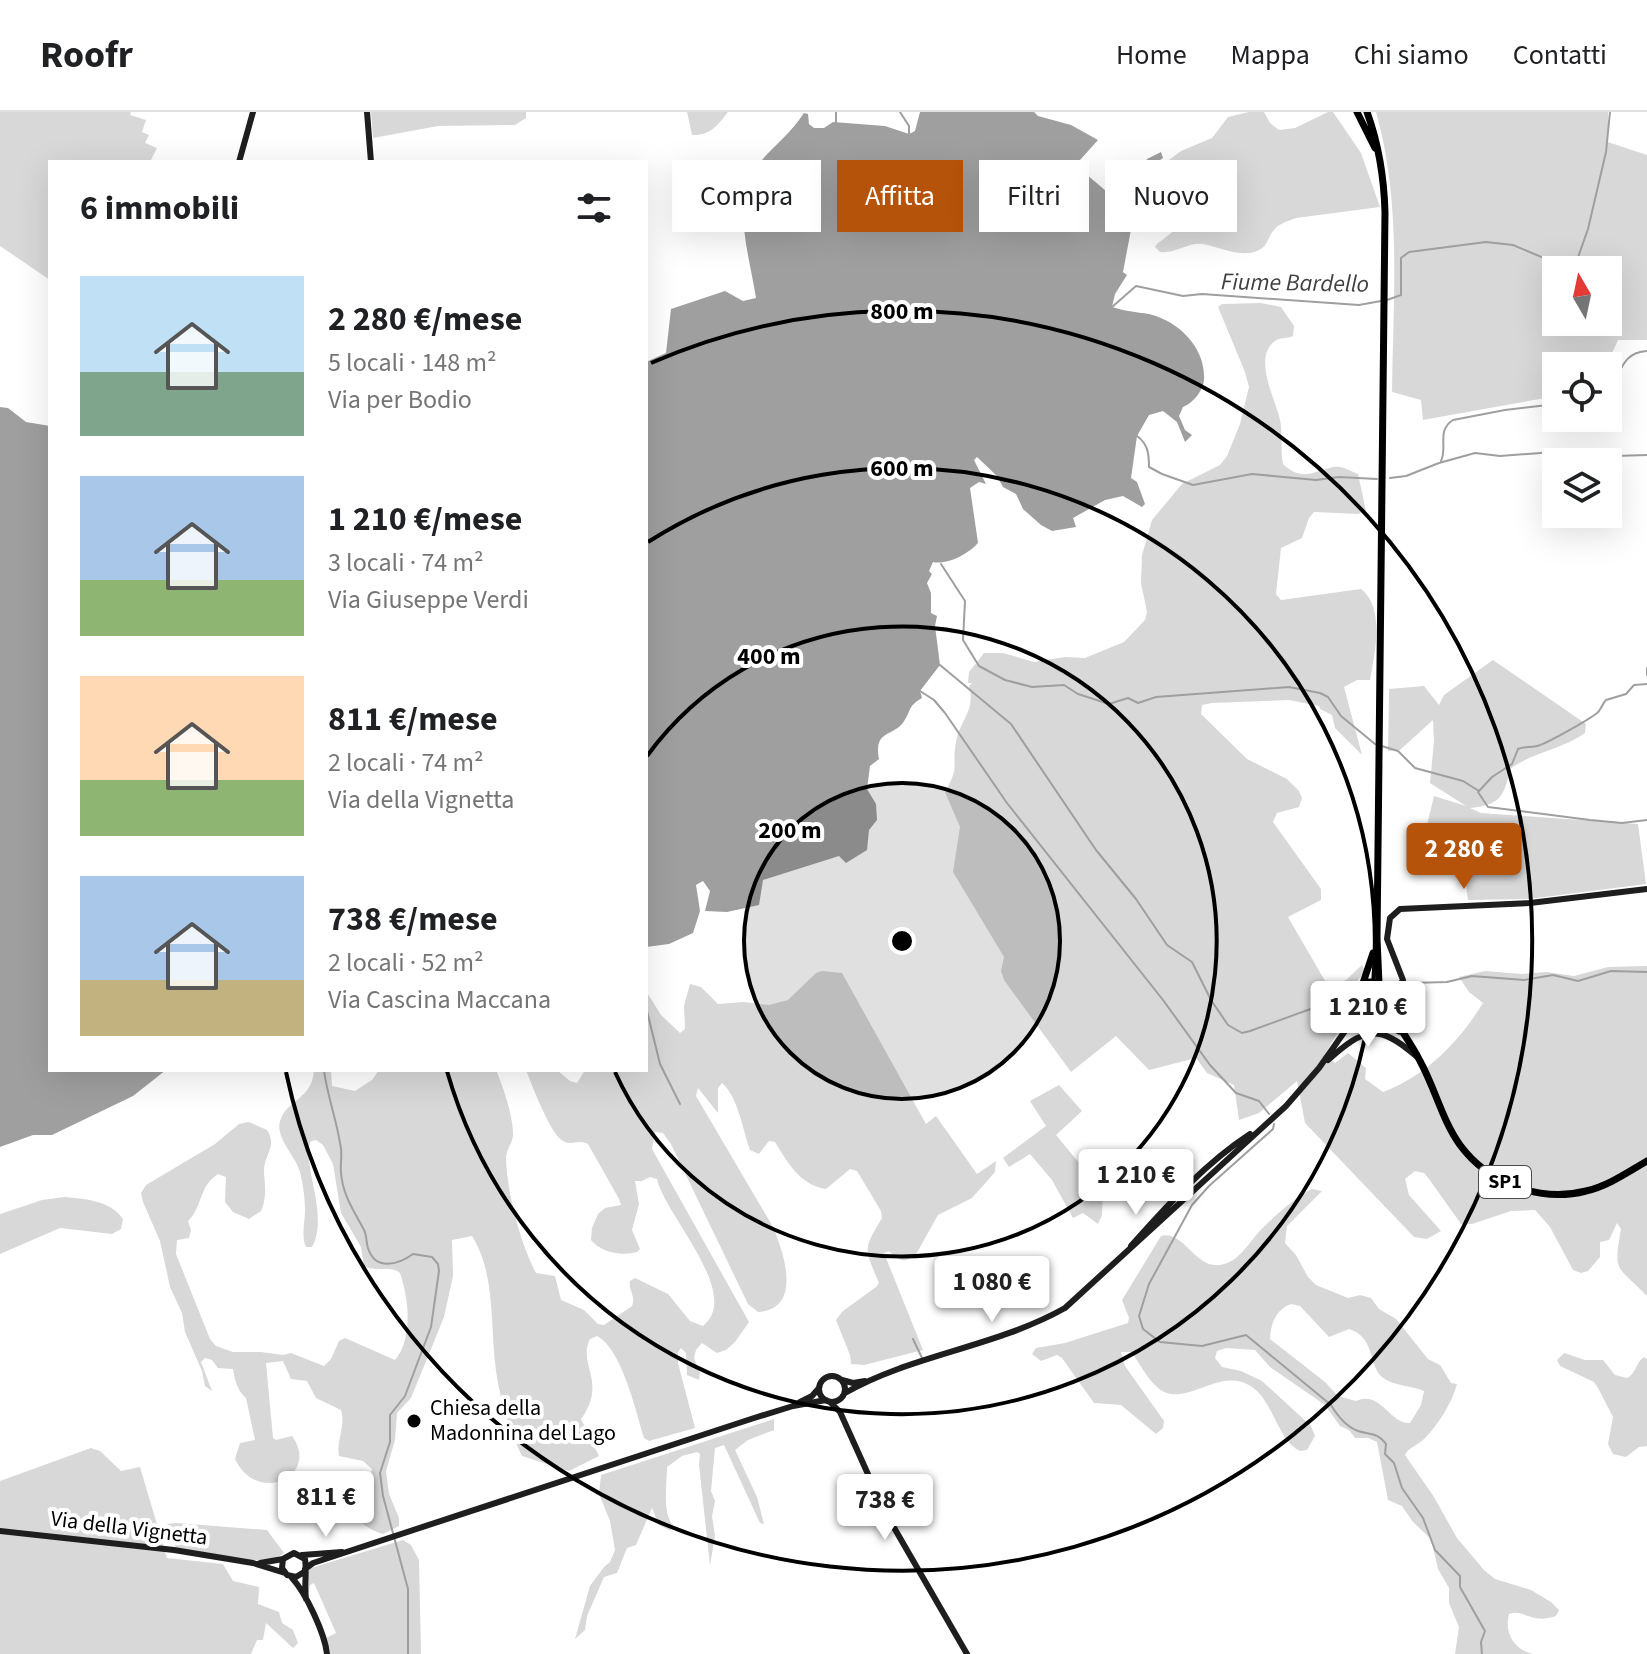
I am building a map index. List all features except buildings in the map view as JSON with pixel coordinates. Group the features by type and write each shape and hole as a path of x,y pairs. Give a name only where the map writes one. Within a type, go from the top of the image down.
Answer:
{"main road":[{"path":"240,160 253,112"},
{"path":"367,112 371,160"},
{"name":"SP1","path":"1357,112 1381,161"},
{"name":"SP1","path":"1367,112 1381,161 1385,193 1377,939 1381,985 1388,994 1388,1007 1420,1060 1460,1145 1479,1165 1500,1180 1525,1190 1573,1194 1590,1190 1647,1161"},
{"path":"1376,1019 1402,985 1402,974 1387,939 1390,918 1400,909 1530,903 1647,889"},
{"name":"SP1","path":"1351,1005 1352,994 1363,983 1377,939"},
{"path":"1363,983 1402,985"},
{"path":"1345,1031 1364,1019 1351,1005"},
{"path":"287,1575 299,1576 313,1563 793,1406 812,1396 823,1380 830,1376 853,1383 876,1378 1039,1323 1065,1308 1110,1270 1286,1106 1319,1068 1345,1031 1351,1005"},
{"name":"SP1","path":"1364,1019 1376,1019 1402,1033"},
{"path":"1319,1068 1349,1042 1376,1032 1401,1043 1420,1060"},
{"path":"1110,1270 1161,1210 1226,1149 1263,1126"},
{"path":"1186,1188 1193,1187 1220,1166"},
{"path":"1166,1217 1186,1193 1186,1188"},
{"path":"793,1406 828,1401 876,1378"},
{"path":"840,1412 844,1395 842,1380"},
{"path":"819,1388 822,1397 840,1412 885,1512 967,1654"},
{"name":"Via della Vignetta","path":"0,1531 174,1550 253,1563 287,1575"},
{"path":"327,1654 306,1599 282,1568 283,1559 291,1553 350,1551"},
{"path":"300,1555 305,1559 306,1599"},
{"name":"Via della Vignetta","path":"253,1563 283,1559"}],"shaded area":[{"path":"0,112 131,112 130,115 146,120 142,132 149,135 145,143 157,148 151,160 48,160 48,279 0,246"},
{"path":"371,112 526,112 526,118 515,125 438,126 373,138"},
{"path":"687,112 728,112 709,132 692,135"},
{"path":"920,112 1034,112 1038,116 1071,125 1098,140 1080,160 979,160 979,232 1089,232 1089,177 1105,190 1105,232 1131,232 1123,272 1127,275 1115,294 1112,307 1149,314 1171,323 1188,338 1200,357 1203,384 1179,416 1185,430 1192,435 1185,442 1177,422 1163,411 1149,415 1137,436 1131,478 1137,482 1145,504 1142,507 1123,496 1105,500 1073,518 1076,527 1052,531 1023,509 1016,494 1003,487 997,476 977,457 974,460 986,484 979,482 970,488 978,543 957,558 933,562 929,571 932,574 927,583 931,593 931,613 937,616 935,626 940,665 920,691 922,698 911,707 902,724 881,739 879,759 870,766 867,789 876,804 877,820 869,830 867,850 846,863 839,856 763,880 759,905 727,912 705,911 710,891 703,881 696,885 700,911 693,933 669,944 648,947 648,361 666,353 671,309 725,291 743,301 756,298 744,232 821,232 821,160 762,160 804,113 808,114 809,124 814,128 824,128 833,122 885,126 909,134 915,131"},
{"path":"1264,112 1270,123 1279,130 1295,128 1333,112 1361,153 1380,207 1296,218 1279,226 1264,246 1253,252 1239,253 1197,244 1160,252 1155,247 1172,232 1237,232 1237,160 1169,160 1181,151 1212,138 1228,117"},
{"path":"1376,112 1608,112 1608,142 1647,155 1647,340 1618,340 1612,352 1542,352 1542,399 1423,420 1421,400 1392,392 1394,251 1390,181"},
{"path":"1161,152 1163,158 1160,160 1147,160"},
{"path":"1261,303 1281,307 1294,326 1293,336 1279,339 1268,348 1265,368 1280,420 1283,464 1306,474 1340,467 1358,474 1366,511 1358,514 1314,512 1302,538 1281,548 1276,594 1281,600 1361,589 1368,597 1376,619 1370,680 1357,680 1344,687 1362,755 1335,728 1332,715 1319,706 1289,700 1212,703 1202,705 1201,714 1247,759 1287,779 1302,798 1299,807 1277,813 1273,822 1321,889 1321,900 1288,917 1332,993 1362,965 1365,971 1351,989 1341,1027 1325,1054 1335,1063 1348,1053 1366,1068 1365,1079 1383,1092 1427,1067 1452,1044 1474,1017 1483,1003 1469,992 1459,977 1485,971 1522,974 1547,972 1574,976 1608,967 1647,966 1647,1296 1620,1268 1617,1254 1621,1229 1617,1223 1609,1240 1600,1242 1600,1257 1588,1271 1581,1273 1573,1270 1550,1227 1535,1210 1511,1211 1472,1224 1461,1224 1424,1173 1415,1171 1405,1179 1409,1195 1441,1231 1427,1239 1414,1237 1305,1123 1297,1081 1259,1113 1239,1120 1234,1085 1207,1073 1196,1058 1149,1070 1116,1036 1071,1072 1004,980 1001,971 1004,957 953,872 960,827 945,792 954,771 958,734 970,702 969,686 972,683 968,683 969,672 984,653 1003,653 1034,662 1065,657 1085,658 1124,642 1145,620 1142,555 1152,520 1182,484 1220,465 1227,456 1240,424 1249,387 1218,307 1222,304"},
{"path":"0,407 8,408 26,422 48,426 48,1072 163,1072 133,1096 52,1135 33,1135 0,1147"},
{"path":"1493,660 1586,724 1585,733 1510,769 1498,799 1470,808 1481,813 1638,824 1646,884 1529,899 1468,900 1463,865 1424,868 1427,825 1434,796 1466,806 1430,783 1433,720 1400,750 1388,751 1389,689 1424,686 1439,705 1444,695"},
{"path":"816,973 842,973 926,1124 936,1116 977,1174 996,1161 995,1172 972,1198 938,1215 915,1256 901,1260 889,1251 884,1253 923,1350 864,1365 851,1364 836,1320 879,1283 868,1249 882,1218 881,1211 857,1171 850,1169 826,1189 802,1178 775,1142 769,1141 759,1154 750,1150 736,1105 722,1083 718,1088 718,1113 698,1088 696,1096 773,1227 785,1265 785,1291 781,1301 772,1309 758,1312 748,1304 671,1144 663,1133 655,1132 652,1149 749,1322 726,1350 717,1353 702,1343 694,1358 700,1373 699,1380 687,1375 686,1353 681,1348 678,1352 678,1363 695,1428 649,1441 644,1438 621,1367 606,1343 597,1336 590,1339 587,1348 592,1394 581,1419 599,1456 569,1471 522,1456 500,1393 489,1284 480,1251 472,1236 452,1240 453,1276 444,1317 411,1398 397,1413 395,1440 386,1471 399,1526 383,1534 367,1527 348,1507 348,1491 372,1469 363,1461 339,1456 341,1410 316,1398 307,1381 291,1379 283,1361 266,1363 273,1438 292,1436 299,1450 298,1463 293,1473 283,1480 270,1483 257,1481 245,1473 235,1459 240,1443 255,1440 246,1398 240,1392 233,1369 218,1368 212,1360 205,1358 201,1362 212,1391 205,1386 185,1332 182,1313 170,1287 160,1241 143,1202 141,1193 146,1185 215,1144 239,1124 249,1122 267,1130 271,1146 264,1167 265,1197 261,1211 249,1219 233,1212 225,1202 226,1177 218,1174 207,1185 188,1221 191,1230 189,1238 177,1240 176,1254 210,1339 216,1346 233,1352 291,1353 324,1366 331,1359 339,1341 345,1338 395,1360 405,1341 408,1318 400,1273 364,1266 361,1247 341,1213 333,1164 323,1145 316,1140 311,1141 309,1161 317,1205 317,1234 312,1247 306,1247 301,1177 280,1134 280,1121 288,1108 309,1088 314,1072 331,1072 332,1086 355,1091 372,1080 378,1072 497,1072 513,1129 506,1159 512,1202 536,1273 555,1276 561,1300 584,1310 598,1324 604,1325 632,1306 630,1281 635,1278 668,1294 690,1321 703,1326 713,1312 714,1294 698,1254 657,1179 650,1177 635,1181 639,1204 632,1230 640,1249 625,1254 606,1251 595,1244 591,1240 592,1228 598,1214 605,1208 621,1205 619,1199 588,1144 566,1142 558,1137 527,1072 559,1072 577,1083 584,1072 648,1072 648,994 661,1015 680,1033 685,1029 684,1006 690,984 701,987 718,1004 743,1002 769,1005 788,1000"},
{"path":"1370,987 1380,991 1384,1001 1380,1011 1370,1015 1360,1011 1356,1001 1360,991"},
{"path":"1059,1085 1082,1111 1056,1135 1103,1192 1102,1215 1098,1224 1083,1213 1073,1218 1052,1180 1030,1154 1009,1167 1003,1158 1046,1126 1030,1101"},
{"path":"1312,1189 1322,1191 1287,1226 1285,1243 1308,1277 1316,1285 1348,1298 1360,1295 1371,1298 1379,1309 1396,1319 1428,1359 1440,1365 1451,1383 1457,1384 1448,1406 1434,1427 1405,1455 1457,1538 1484,1570 1495,1579 1531,1590 1559,1610 1556,1616 1540,1619 1519,1613 1509,1614 1508,1628 1512,1640 1521,1649 1533,1654 1455,1654 1459,1627 1449,1603 1449,1588 1438,1569 1431,1539 1402,1506 1388,1500 1377,1442 1355,1438 1349,1430 1340,1426 1325,1405 1270,1367 1255,1350 1226,1348 1217,1351 1215,1358 1222,1367 1241,1371 1262,1381 1311,1426 1315,1436 1307,1450 1300,1451 1292,1446 1259,1393 1239,1381 1214,1383 1178,1394 1167,1393 1153,1383 1131,1352 1121,1352 1125,1366 1164,1421 1163,1428 1156,1434 1121,1405 1094,1403 1062,1358 1057,1355 1041,1361 1032,1354 1036,1348 1065,1343 1128,1323 1122,1300 1161,1236 1176,1239 1211,1265 1227,1263 1242,1252 1276,1215","holes":["1291,1304 1300,1306 1329,1337 1349,1329 1363,1338 1377,1371 1385,1379 1424,1391 1421,1405 1410,1423 1396,1418 1372,1400 1356,1401 1338,1396 1270,1339 1278,1314"]},
{"path":"64,1197 96,1202 111,1208 123,1219 121,1229 112,1234 60,1228 0,1254 0,1214 42,1200"},
{"path":"1564,1353 1585,1360 1603,1360 1615,1375 1627,1378 1641,1359 1647,1359 1647,1446 1639,1447 1626,1457 1613,1454 1608,1444 1613,1417 1594,1382 1560,1366 1557,1360"},
{"path":"774,1419 774,1430 748,1440 735,1450 757,1497 764,1524 760,1523 724,1445 715,1448 711,1491 715,1501 712,1516 715,1536 710,1565 700,1454 682,1456 667,1467 666,1506 673,1525 671,1531 659,1525 652,1508 636,1545 627,1548 617,1573 604,1577 587,1616 585,1630 575,1639 590,1586 610,1562 615,1550 610,1521 599,1494 601,1475"},
{"path":"91,1448 100,1451 121,1471 140,1467 167,1558 223,1564 233,1581 259,1587 258,1604 279,1612 282,1623 293,1630 298,1643 293,1648 266,1623 263,1640 257,1640 251,1654 0,1654 0,1481"},
{"path":"167,1524 267,1530 284,1553 275,1558 248,1560 176,1548"},
{"path":"403,1540 411,1545 419,1560 421,1654 330,1654 326,1638 336,1633 314,1583 310,1585 308,1595 307,1573 311,1568"}],"waterway":[{"path":"836,112 836,123"},
{"path":"900,112 909,126 909,134"},
{"name":"Fiume Bardello","path":"1387,300 1401,295 1401,258 1409,252 1486,242 1513,245 1565,267 1576,263 1588,229 1606,152 1610,112"},
{"name":"Fiume Bardello","path":"1112,307 1136,286 1183,296 1202,294 1359,305 1381,301"},
{"path":"1622,368 1632,355 1647,351"},
{"path":"1441,461 1445,429 1453,420 1542,406"},
{"path":"1137,436 1144,442 1149,467 1193,485 1252,474 1316,480 1339,477 1377,479"},
{"path":"1390,478 1406,476 1475,453 1500,456 1554,452 1647,455"},
{"path":"941,564 965,601 963,640 979,666 1005,680 1032,687 1064,685 1078,694 1109,704 1128,698 1138,703 1156,697 1289,687 1320,693 1328,697 1341,716 1375,744 1398,751 1415,768 1463,781 1479,791 1492,777 1512,764 1518,749 1550,740 1596,714 1606,700 1626,694 1634,685 1647,684"},
{"path":"940,665 1011,724 1096,850 1136,899 1167,945 1192,962 1228,1025 1242,1033 1327,1003"},
{"path":"1647,668 1647,675"},
{"path":"920,691 934,700 945,713 1007,803 1163,1000 1210,1065 1236,1093 1259,1101 1269,1114"},
{"path":"1478,792 1488,807 1622,823 1647,820"},
{"path":"1410,983 1447,982 1472,976 1524,980 1553,975 1578,981 1611,971 1647,972"},
{"path":"648,1015 660,1064 680,1104"},
{"path":"324,1072 341,1147 344,1189 365,1232 371,1255 388,1264 413,1254 432,1257 438,1264 431,1327 405,1396 390,1415 390,1442 380,1473 383,1496 408,1589 408,1654"},
{"path":"1274,1124 1273,1129 1192,1205 1149,1284 1139,1316 1143,1329 1160,1342 1202,1346 1246,1335 1331,1405 1350,1427 1383,1440 1386,1444 1385,1454 1394,1463 1402,1488 1423,1518 1435,1550 1460,1576 1460,1587 1485,1631 1481,1642 1482,1654"},
{"path":"913,1339 922,1358"}],"place":[{"name":"Chiesa della Madonnina del Lago","path":"414,1421"}]}
